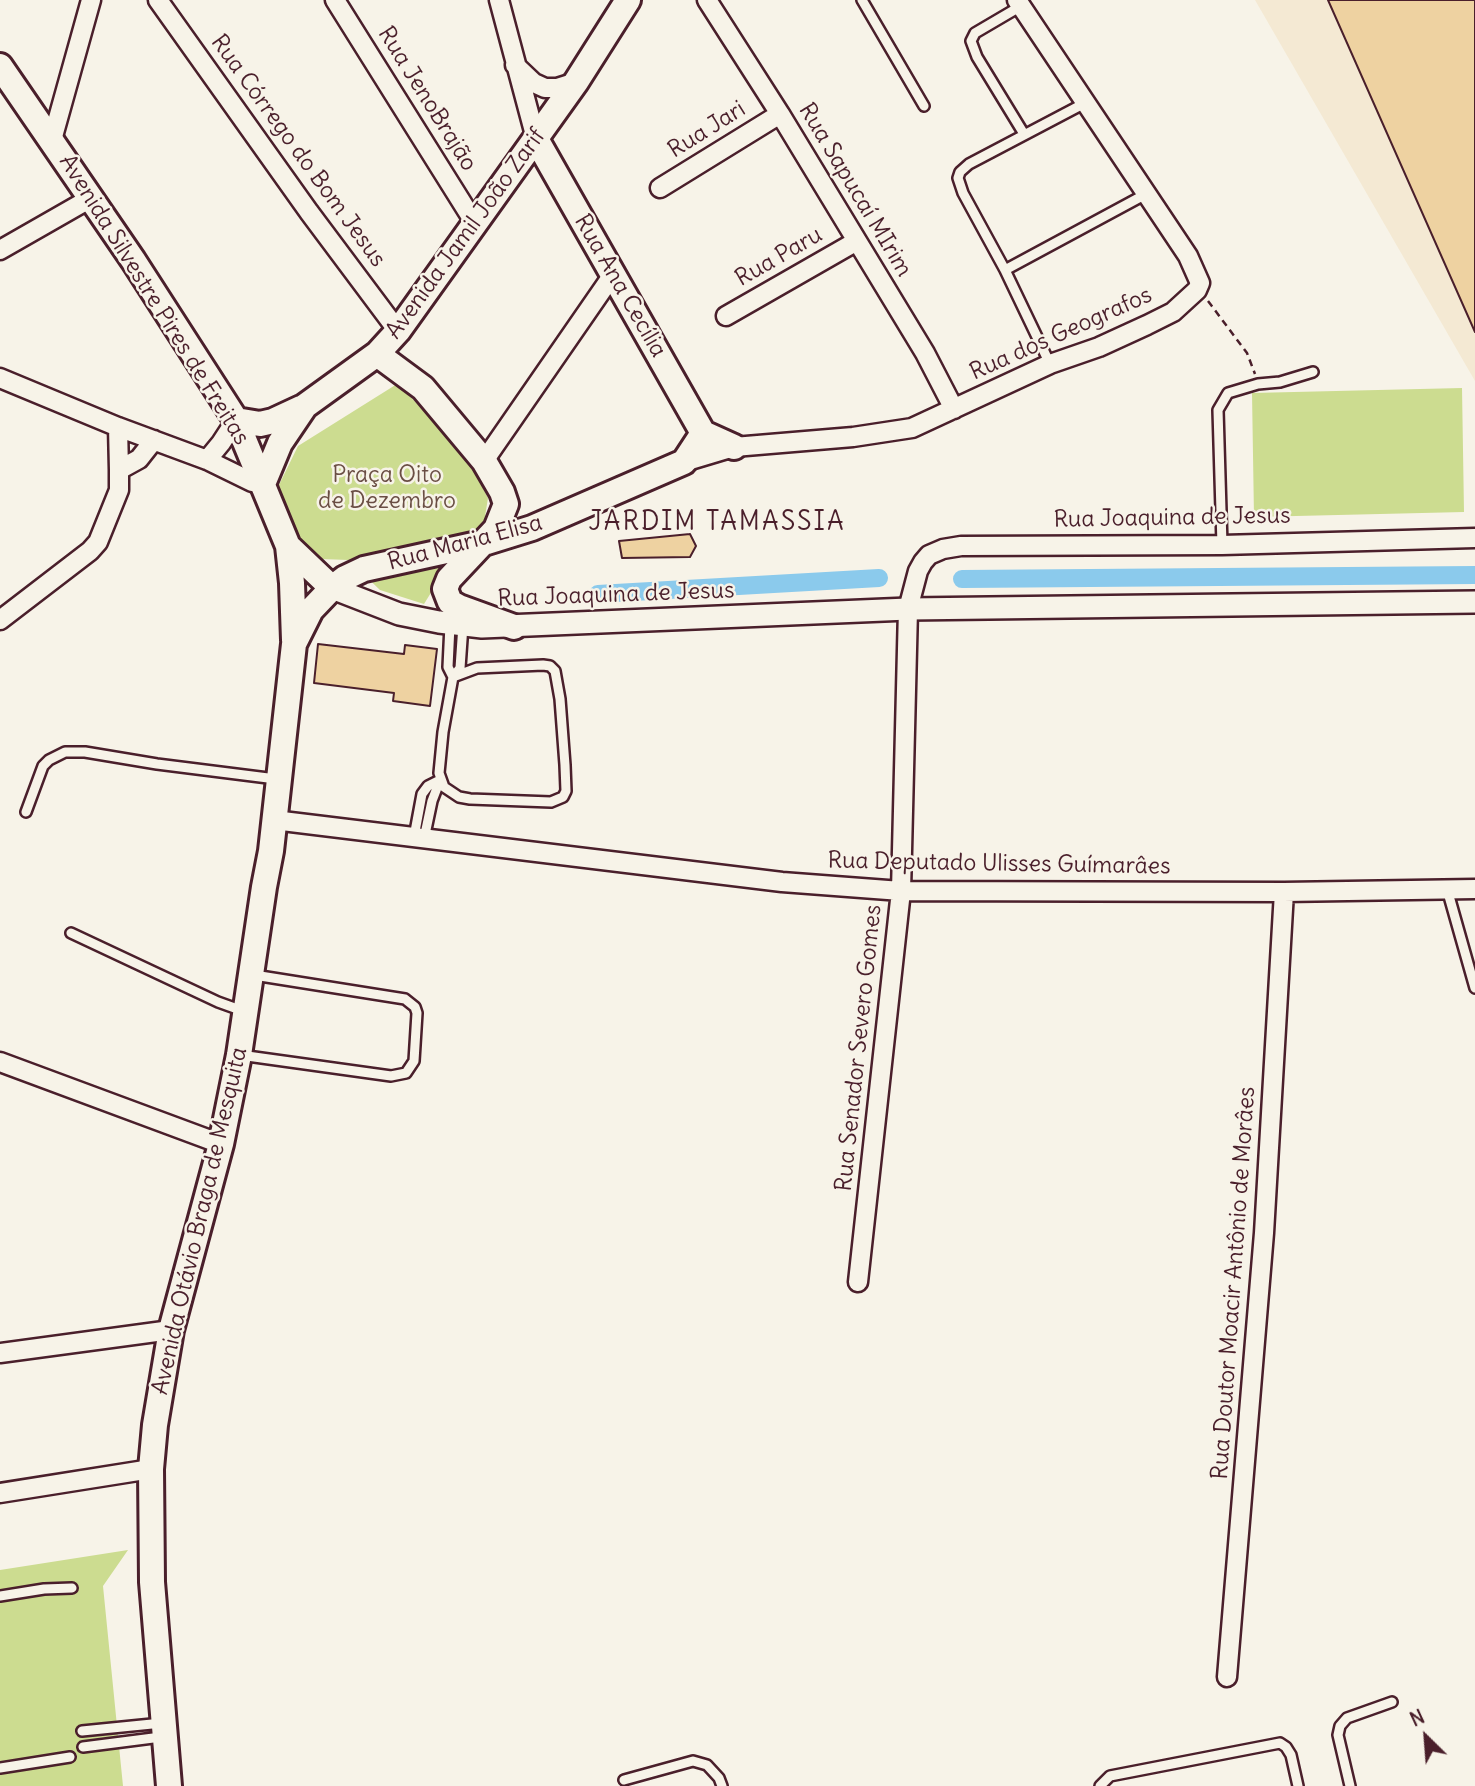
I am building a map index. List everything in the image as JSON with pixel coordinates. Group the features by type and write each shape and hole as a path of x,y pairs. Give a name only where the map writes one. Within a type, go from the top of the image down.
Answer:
{"main road":[{"name":"Avenida Jamil João Zarif","path":"263,484 279,443 305,406 377,354 398,331 576,82 628,0"},
{"name":"Avenida Silvestre Pires de Freitas","path":"1,69 91,198 236,420 288,546 294,644"},
{"name":"Rua Ana Cecília","path":"536,139 703,433"},
{"path":"377,354 423,388 484,461 502,492 506,504 496,529 487,542 449,579 446,589 447,597 459,607 514,627"},
{"path":"236,420 265,423 305,406"},
{"path":"684,462 703,433 734,447"},
{"name":"Rua Maria Elisa","path":"331,588 365,569 487,542 531,528 684,462"},
{"name":"Avenida Silvestre Pires de Freitas","path":"288,546 331,588"},
{"name":"Avenida Otávio Braga de Mesquita","path":"169,1786 152,1582 151,1469 155,1426 171,1330 222,1144 239,1055 271,851 294,644 311,610 331,588"}],"street":[{"path":"52,140 91,0"},
{"name":"Rua Córrego do Bom Jesus","path":"158,0 309,212 398,331"},
{"name":"Rua JenoBrajão","path":"335,0 475,225"},
{"path":"499,0 536,139"},
{"name":"Rua Sapucaí MIrim","path":"708,0 925,353 954,409"},
{"path":"1019,3 1188,256 1200,283 1196,290"},
{"path":"515,64 534,83 545,88 557,88 576,82"},
{"name":"Rua Jari","path":"660,188 780,114"},
{"path":"0,250 91,198"},
{"name":"Rua Paru","path":"726,316 857,241"},
{"path":"484,461 614,274"},
{"name":"Rua dos Geografos","path":"684,462 734,447 896,432 912,428 1050,363 1099,347 1147,325 1173,312 1196,290"},
{"path":"0,378 206,460 251,482 263,484"},
{"path":"206,460 236,420"},
{"path":"0,620 98,542 119,490 118,427"},
{"path":"119,470 139,459 154,440"},
{"name":"Rua Joaquina de Jesus","path":"908,609 923,562 929,555 943,549 961,546 1222,545 1475,538"},
{"name":"Rua Joaquina de Jesus","path":"331,588 399,614 457,624 514,627 908,609 1475,603"},
{"name":"Rua Senador Severo Gomes","path":"858,1282 901,891 908,609"},
{"name":"Rua Deputado Ulisses Guímarâes","path":"274,820 782,882 901,891 1284,892 1475,889"},
{"name":"Rua Doutor Moacir Antônio de Morâes","path":"1227,1677 1264,1233 1284,892"},
{"path":"0,1062 222,1144"},
{"path":"5,1351 171,1330"},
{"path":"0,1493 151,1469"}],"lane":[{"path":"862,0 923,106"},
{"path":"1019,3 975,33 971,41 977,57 1024,134"},
{"path":"1050,363 1005,270 962,193 958,178 960,172 970,164 1085,103"},
{"path":"1005,270 1146,194"},
{"path":"1222,545 1218,410 1228,393 1313,372"},
{"path":"419,838 440,780 443,732 453,677 448,667 457,624"},
{"path":"440,780 450,793 470,799 551,802 558,801 566,791 560,699 555,671 550,666 543,665 477,668 453,677"},
{"path":"26,812 43,766 65,752 85,752 278,779"},
{"path":"1447,889 1475,988"},
{"path":"71,933 218,1002 245,1011"},
{"path":"239,1055 391,1076 406,1073 414,1061 417,1013 415,1007 405,999 251,974"},
{"path":"0,1596 72,1588"},
{"path":"1350,1786 1338,1735 1340,1726 1347,1718 1392,1702"},
{"path":"82,1731 164,1730"},
{"path":"83,1747 164,1730"},
{"path":"1100,1786 1110,1776 1280,1743 1291,1755 1298,1786"},
{"path":"0,1768 70,1758"},
{"path":"624,1780 693,1761 707,1765 719,1778 722,1786"}],"path":[{"path":"1196,290 1215,309 1247,353 1258,384"}],"shaded area":[{"path":"1255,0 1475,0 1475,381"}],"green space":[{"name":"Praça Oito de Dezembro","path":"397,384 461,446 488,498 483,529 448,565 424,604 380,590 349,560 320,559 307,562 278,487 298,446"},
{"path":"1462,388 1464,512 1254,517 1252,393"},
{"path":"128,1550 103,1586 123,1786 0,1786 0,1570"}],"building":[{"path":"1328,0 1475,0 1475,332"},
{"path":"690,534 696,546 690,557 622,558 619,541"},
{"path":"318,644 404,654 405,645 437,649 430,706 393,701 394,693 314,683"}],"waterway":[{"path":"962,579 1475,575"},
{"path":"598,594 879,578"}],"district":[{"name":"JARDIM TAMASSIA","path":"717,523"}]}
